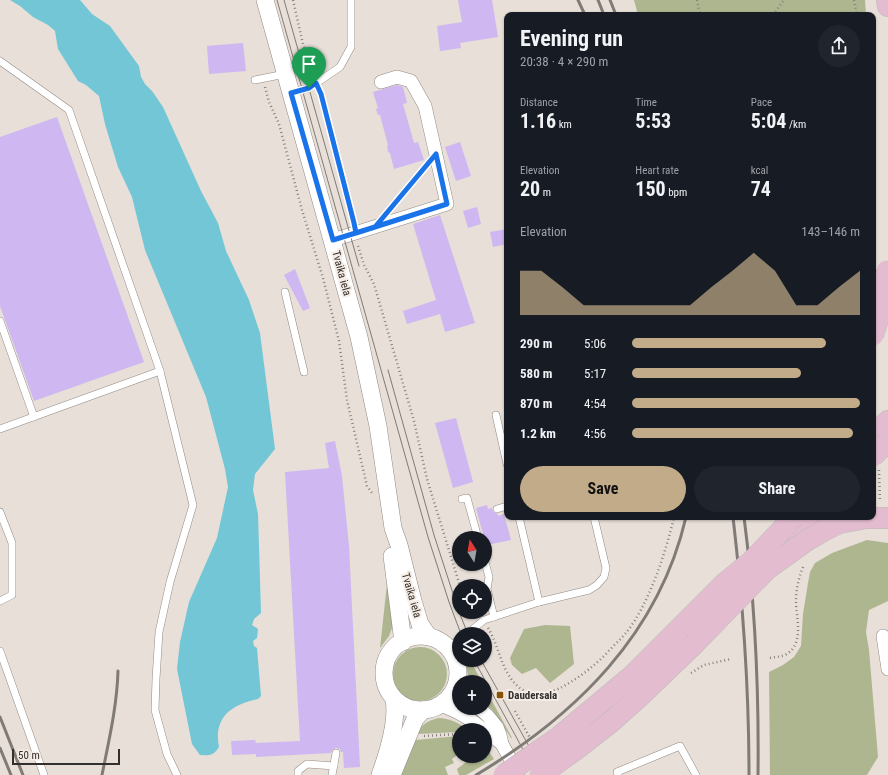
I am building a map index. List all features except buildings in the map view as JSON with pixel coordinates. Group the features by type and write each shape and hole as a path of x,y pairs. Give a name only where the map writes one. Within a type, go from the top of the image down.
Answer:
{"main road":[{"path":"887,0 888,6"},
{"path":"876,325 888,268"},
{"path":"876,433 888,420"},
{"path":"876,462 888,441"},
{"path":"725,583 744,554 772,520"},
{"path":"504,775 559,737 632,676 725,583 752,561 791,520"},
{"path":"540,775 612,722 640,696 693,645 767,569 790,540 809,520"},
{"path":"767,569 822,531 839,523 855,520"}],"street":[{"name":"Tvaika iela","path":"265,0 359,337 378,426 393,528 420,624 429,637"},
{"path":"333,240 447,204 425,106 411,80 397,77 381,82"},
{"name":"Tvaika iela","path":"393,528 391,543 403,642"},
{"path":"452,644 441,642 429,637 419,636 410,638 390,652 385,662 384,674 389,694 400,704 411,709 431,709 440,705 452,694"},
{"path":"883,636 888,669"},
{"path":"380,775 389,747 395,715 394,699"},
{"path":"440,705 460,713 479,724 502,744"},
{"path":"392,775 415,719 423,710"},
{"path":"487,715 497,727 502,744 519,775"}],"lane":[{"path":"291,93 309,88 340,66 351,47 351,0"},
{"path":"0,60 69,110 160,371 192,505 170,582 159,632 155,710 167,754 176,773 167,775"},
{"path":"259,80 285,74"},
{"path":"285,292 304,372"},
{"path":"0,321 34,417"},
{"path":"0,429 160,371"},
{"path":"496,415 504,451"},
{"path":"462,499 467,498 476,531"},
{"path":"497,509 504,507"},
{"path":"0,512 12,543 12,595 0,601"},
{"path":"520,520 539,602"},
{"path":"474,627 484,620 539,602 589,590 597,585 604,577 606,568 595,520"},
{"path":"487,571 489,577 487,589 494,617"},
{"path":"0,651 44,775"},
{"path":"618,775 617,772 680,746 696,775"},
{"path":"332,775 336,753"},
{"path":"298,775 298,771 307,764 334,766"}],"path":[{"path":"293,0 303,44 321,94 364,265 374,284 414,421 427,479 458,579"},
{"path":"697,0 699,12"},
{"path":"775,12 784,0"},
{"path":"854,0 856,12"},
{"path":"259,80 279,124 322,278 338,341 347,400 367,486 375,499"},
{"path":"375,227 436,154"},
{"path":"876,462 884,510"},
{"path":"484,620 494,637 500,657 512,679 522,690 536,694 557,690 574,681 595,665 626,634 642,607 661,564 673,520"},
{"path":"770,658 785,654 791,650 795,644 798,634 796,593 806,562"}],"green space":[{"path":"634,0 865,0 866,12 637,12"},
{"path":"867,540 888,543 888,601 869,610 866,632 869,650 878,757 867,775 770,775 769,672 783,665 794,657 801,646 803,614 810,572 815,563 832,553"},
{"path":"387,584 391,593 389,602 392,614 392,628 389,636 380,648"},
{"path":"545,625 570,626 574,664 550,683 536,668 522,674 512,665 510,658 524,629"},
{"path":"420,647 430,649 439,655 445,664 447,674 445,684 439,693 430,699 420,701 410,699 401,693 395,684 393,674 395,664 401,655 410,649"},
{"path":"466,667 474,667 478,675 468,675"},
{"path":"492,701 512,738 511,738 492,710"},
{"path":"438,718 458,723 452,723 452,732 417,734 425,723"},
{"path":"452,737 452,763 454,763 445,767 448,775 399,775 415,740"},
{"path":"465,763 487,763 466,775 459,775 457,769"}],"water":[{"path":"10,0 80,0 92,14 110,26 139,66 141,77 145,84 163,107 201,191 218,223 226,251 249,300 260,333 275,449 255,474 253,490 258,514 261,613 254,619 252,625 258,629 257,638 253,641 254,646 257,648 261,696 258,699 240,704 226,714 219,728 219,747 215,752 209,755 200,755 192,744 177,669 180,642 189,602 217,538 228,487 225,469 206,397 145,250 132,197 118,167 105,124 99,96 86,85 78,81 58,49 55,31"}],"tram line":[{"path":"277,0 428,537 458,627"},
{"path":"284,0 359,266"},
{"path":"388,370 434,535 452,590"},
{"path":"462,619 465,627"},
{"path":"478,667 537,775"},
{"path":"485,667 545,775"}],"railway":[{"path":"578,0 584,12"},
{"path":"598,0 603,12"},
{"path":"610,0 615,12"},
{"path":"476,775 513,751 547,726 579,698 608,667 634,634 656,598 673,559 685,520"},
{"path":"733,520 745,646 749,775"},
{"path":"744,520 756,646 758,775"},
{"path":"102,775 110,736 118,671"},
{"path":"0,717 23,775"},
{"path":"0,748 11,775"}],"place":[{"name":"Daudersala","path":"500,695"}],"route":[{"path":"309,88 291,93 333,240 350,235 375,227 436,154 447,204 375,227 356,233 321,94 316,83 309,88"}]}
